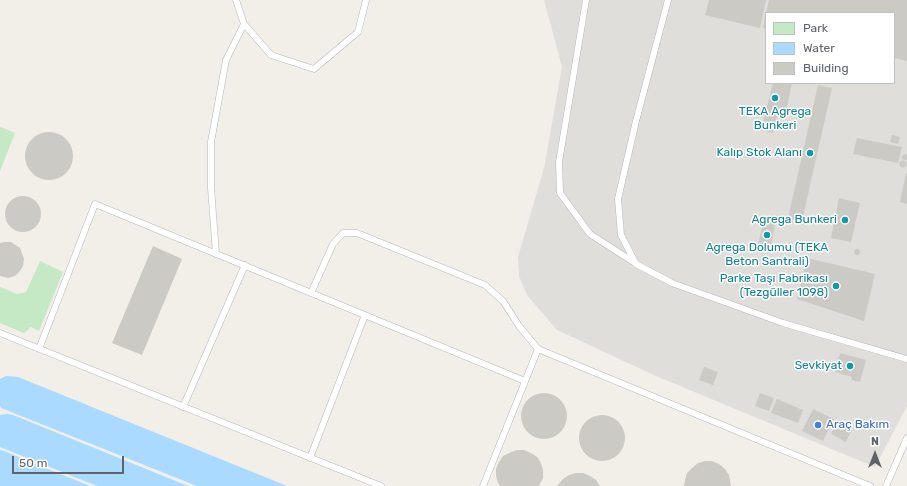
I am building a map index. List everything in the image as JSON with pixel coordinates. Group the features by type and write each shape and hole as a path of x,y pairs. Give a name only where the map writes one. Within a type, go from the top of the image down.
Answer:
{"lane":[{"path":"236,0 244,24 271,55 314,69 358,32 366,0"},
{"path":"586,0 559,162 560,193 590,234 636,264 672,283 783,323 907,359"},
{"path":"636,264 621,235 618,199 636,121 668,0"},
{"path":"216,254 211,188 211,142 226,60 244,24"},
{"path":"39,349 95,204 525,381"},
{"path":"311,293 333,244 343,233 357,233 485,286 503,301 519,326 538,349 870,486"},
{"path":"183,407 245,265"},
{"path":"310,458 365,315"},
{"path":"0,333 381,486"},
{"path":"483,486 538,349"},
{"path":"886,486 907,438"}],"shaded area":[{"path":"544,0 907,0 907,406 875,467 656,376 557,330 527,295 519,276 518,257 544,168 562,67"}],"green space":[{"path":"0,127 15,133 0,171"},
{"path":"40,261 63,272 39,331 31,327 24,333 0,323 0,287 17,294 26,292"}],"water":[{"path":"6,376 18,377 287,486 197,486 1,408 0,379"},
{"path":"0,415 13,415 188,486 97,486 0,447"},
{"path":"0,450 4,451 90,486 0,486"}],"building":[{"path":"709,0 766,0 760,28 705,15"},
{"path":"769,0 907,0 907,61 895,58 895,12 766,12"},
{"path":"765,16 765,29 763,28"},
{"name":"TEKA Agrega Bunkeri","path":"773,84 792,84 785,116 778,113 773,133 761,130"},
{"name":"Kalıp Stok Alanı","path":"818,85 832,88 802,221 788,218"},
{"path":"49,132 58,134 66,139 71,147 73,156 71,165 66,173 58,178 49,180 40,178 32,173 27,165 25,156 27,147 32,139 40,134"},
{"path":"892,135 900,137 898,144 890,142"},
{"path":"857,138 902,147 898,163 853,154"},
{"path":"905,154 908,157 905,160 902,157"},
{"path":"903,160 907,164 903,168 899,164"},
{"path":"907,173 907,204 900,202"},
{"path":"27,196 36,201 40,207 40,221 36,227 27,232 19,232 10,227 6,221 5,210 10,201 16,197"},
{"name":"Agrega Bunkeri","path":"839,198 860,203 851,242 831,238"},
{"name":"Agrega Dolumu (TEKA Beton Santrali)","path":"763,221 775,223 771,248 758,246"},
{"path":"11,242 20,248 24,259 23,266 20,271 15,276 8,278 0,276 0,243"},
{"path":"153,246 182,259 142,355 112,343"},
{"path":"857,249 860,252 857,255 854,252"},
{"name":"Parke Taşı Fabrikası (Tezgüller 1098)","path":"807,258 875,274 864,321 797,299"},
{"name":"Sevkiyat","path":"840,353 866,360 860,382 851,380 852,377 835,372"},
{"path":"704,367 718,372 713,385 699,380"},
{"path":"549,393 561,399 566,407 566,425 561,433 553,438 539,439 527,433 522,425 521,411 527,399 535,394"},
{"path":"760,393 774,398 769,411 755,406"},
{"path":"777,399 803,410 798,423 771,413"},
{"name":"Araç Bakım","path":"813,409 834,419 823,441 802,431"},
{"path":"607,415 619,421 624,429 624,447 619,455 611,460 597,461 585,455 580,447 579,433 585,421 593,416"},
{"name":"Araç Bakım","path":"837,421 852,429 846,442 831,434"},
{"path":"516,450 524,450 531,453 537,457 541,463 543,478 539,486 500,486 498,483 496,469 499,462 503,456"},
{"path":"712,461 725,469 729,475 731,486 684,486 687,473 698,463"},
{"path":"576,473 583,473 590,476 596,480 600,486 557,486 563,479"}],"place":[{"name":"TEKA Agrega Bunkeri","path":"775,98"},
{"name":"Kalıp Stok Alanı","path":"810,153"},
{"name":"Agrega Bunkeri","path":"845,220"},
{"name":"Agrega Dolumu (TEKA Beton Santrali)","path":"767,235"},
{"name":"Parke Taşı Fabrikası (Tezgüller 1098)","path":"836,286"},
{"name":"Sevkiyat","path":"850,366"},
{"name":"Araç Bakım","path":"818,425"}]}
